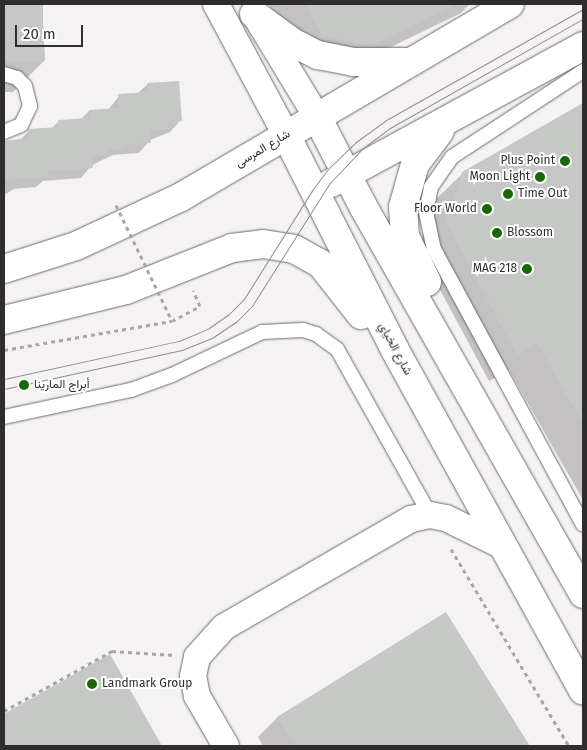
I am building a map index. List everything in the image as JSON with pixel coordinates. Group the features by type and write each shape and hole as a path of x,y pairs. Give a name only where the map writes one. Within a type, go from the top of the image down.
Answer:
{"main road":[{"name":"شارع المرسى","path":"4,269 76,246 122,227 286,136 510,4"},
{"path":"251,9 292,42 318,55 353,62 411,62"},
{"path":"314,192 448,122 583,46"},
{"path":"316,118 583,594"},
{"path":"448,122 424,151 409,177 404,192 403,222 410,251 460,348 467,390"},
{"name":"شارع الخياي","path":"286,136 395,350 583,690"},
{"path":"4,320 117,293 232,248 263,244 294,249 321,264 372,329 395,350"}],"street":[{"name":"شارع الخياي","path":"216,4 286,136"},
{"path":"251,9 316,118"},
{"path":"226,746 197,696 193,676 197,657 224,627 394,527 430,515 465,524 504,546"}],"lane":[{"path":"583,70 452,157 431,188 426,212 434,249 583,524"},
{"path":"4,74 17,78 25,86 30,106 21,125 4,132"},
{"path":"4,417 131,390 172,375 262,332 303,330 316,334 336,349 430,515"}],"path":[{"path":"116,205 172,321"},
{"path":"4,350 172,321 200,306"},
{"path":"4,711 112,651 197,657"}],"building":[{"path":"4,4 43,4 43,62 4,62"},
{"path":"305,4 457,4 371,46 322,36"},
{"path":"179,81 182,121 169,122 169,129 150,130 151,143 121,145 121,149 108,150 109,155 92,156 93,168 48,171 49,177 4,180 4,141 28,138 28,129 59,127 58,120 90,118 89,110 119,108 118,94 148,92 147,83"},
{"name":"MAG 218","path":"583,103 583,424 537,343 517,355 446,222 462,172"},
{"path":"446,612 529,746 295,746 277,717"},
{"name":"Landmark Group","path":"110,654 162,746 4,746 4,714"}],"tram line":[{"path":"4,379 179,341 209,328 229,314 244,299 313,189 328,169 356,142 388,119 583,9"},
{"path":"4,389 182,350 212,338 236,322 252,306 329,184 362,149 390,128 583,19"}],"place":[{"name":"Plus Point","path":"565,161"},
{"name":"Moon Light","path":"540,177"},
{"name":"Time Out","path":"508,194"},
{"name":"Floor World","path":"487,209"},
{"name":"Blossom","path":"497,233"},
{"name":"MAG 218","path":"527,269"},
{"name":"أبراج المارينا","path":"24,385"},
{"name":"Landmark Group","path":"92,684"}]}
